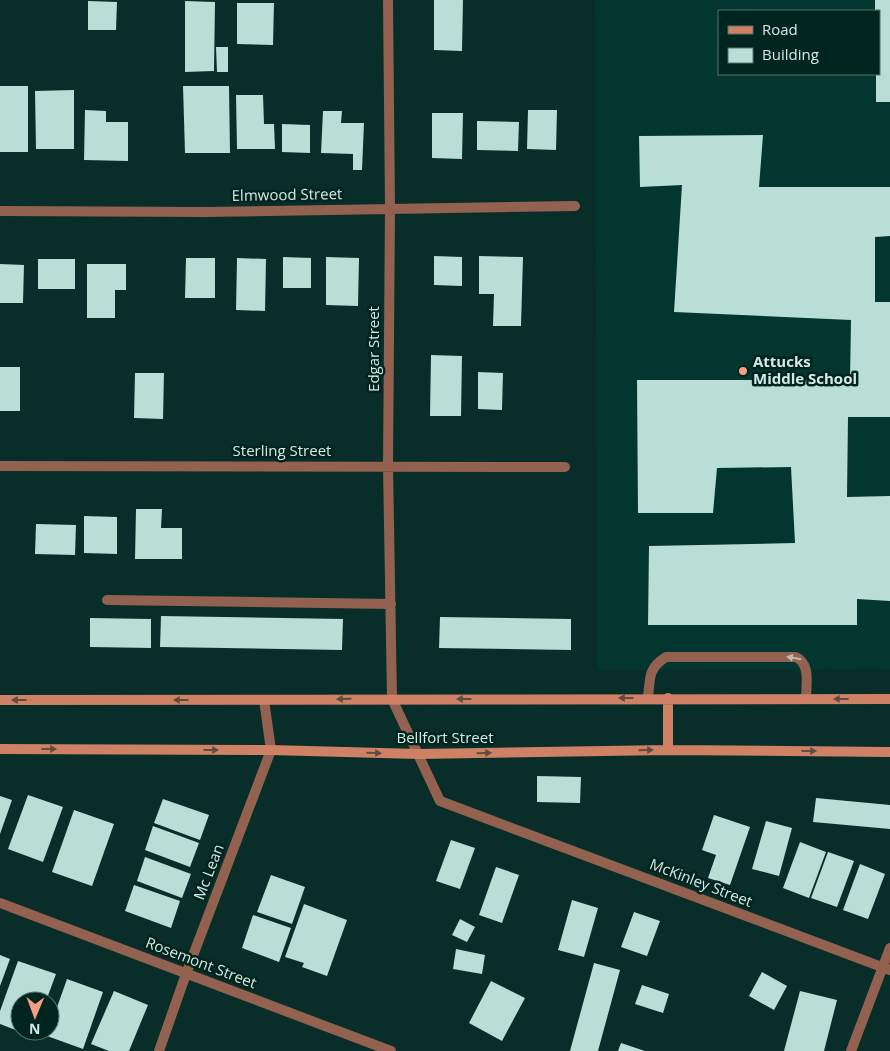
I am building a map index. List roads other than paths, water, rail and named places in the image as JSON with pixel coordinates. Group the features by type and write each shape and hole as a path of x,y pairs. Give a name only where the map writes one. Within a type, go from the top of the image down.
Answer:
{"main road":[{"path":"668,698 668,750"},
{"path":"0,700 890,699"},
{"name":"Bellfort Street","path":"0,749 271,750 418,754 668,750 890,752"}],"street":[{"name":"Edgar Street","path":"388,0 390,208 388,466 392,699"},
{"name":"Elmwood Street","path":"0,211 205,212 575,206"},
{"name":"Sterling Street","path":"0,466 564,467"},
{"path":"107,600 391,604"},
{"path":"648,698 650,675 656,663 666,657 796,657 802,659 806,667 806,698"},
{"name":"McKinley Street","path":"392,699 440,801 887,969"},
{"name":"Mc Lean","path":"159,1051 186,974 271,750 264,700"},
{"name":"Rosemont Street","path":"0,903 391,1051"},
{"path":"851,1051 887,969 890,948"}],"place":[{"name":"Attucks Middle School","path":"743,371"}]}
